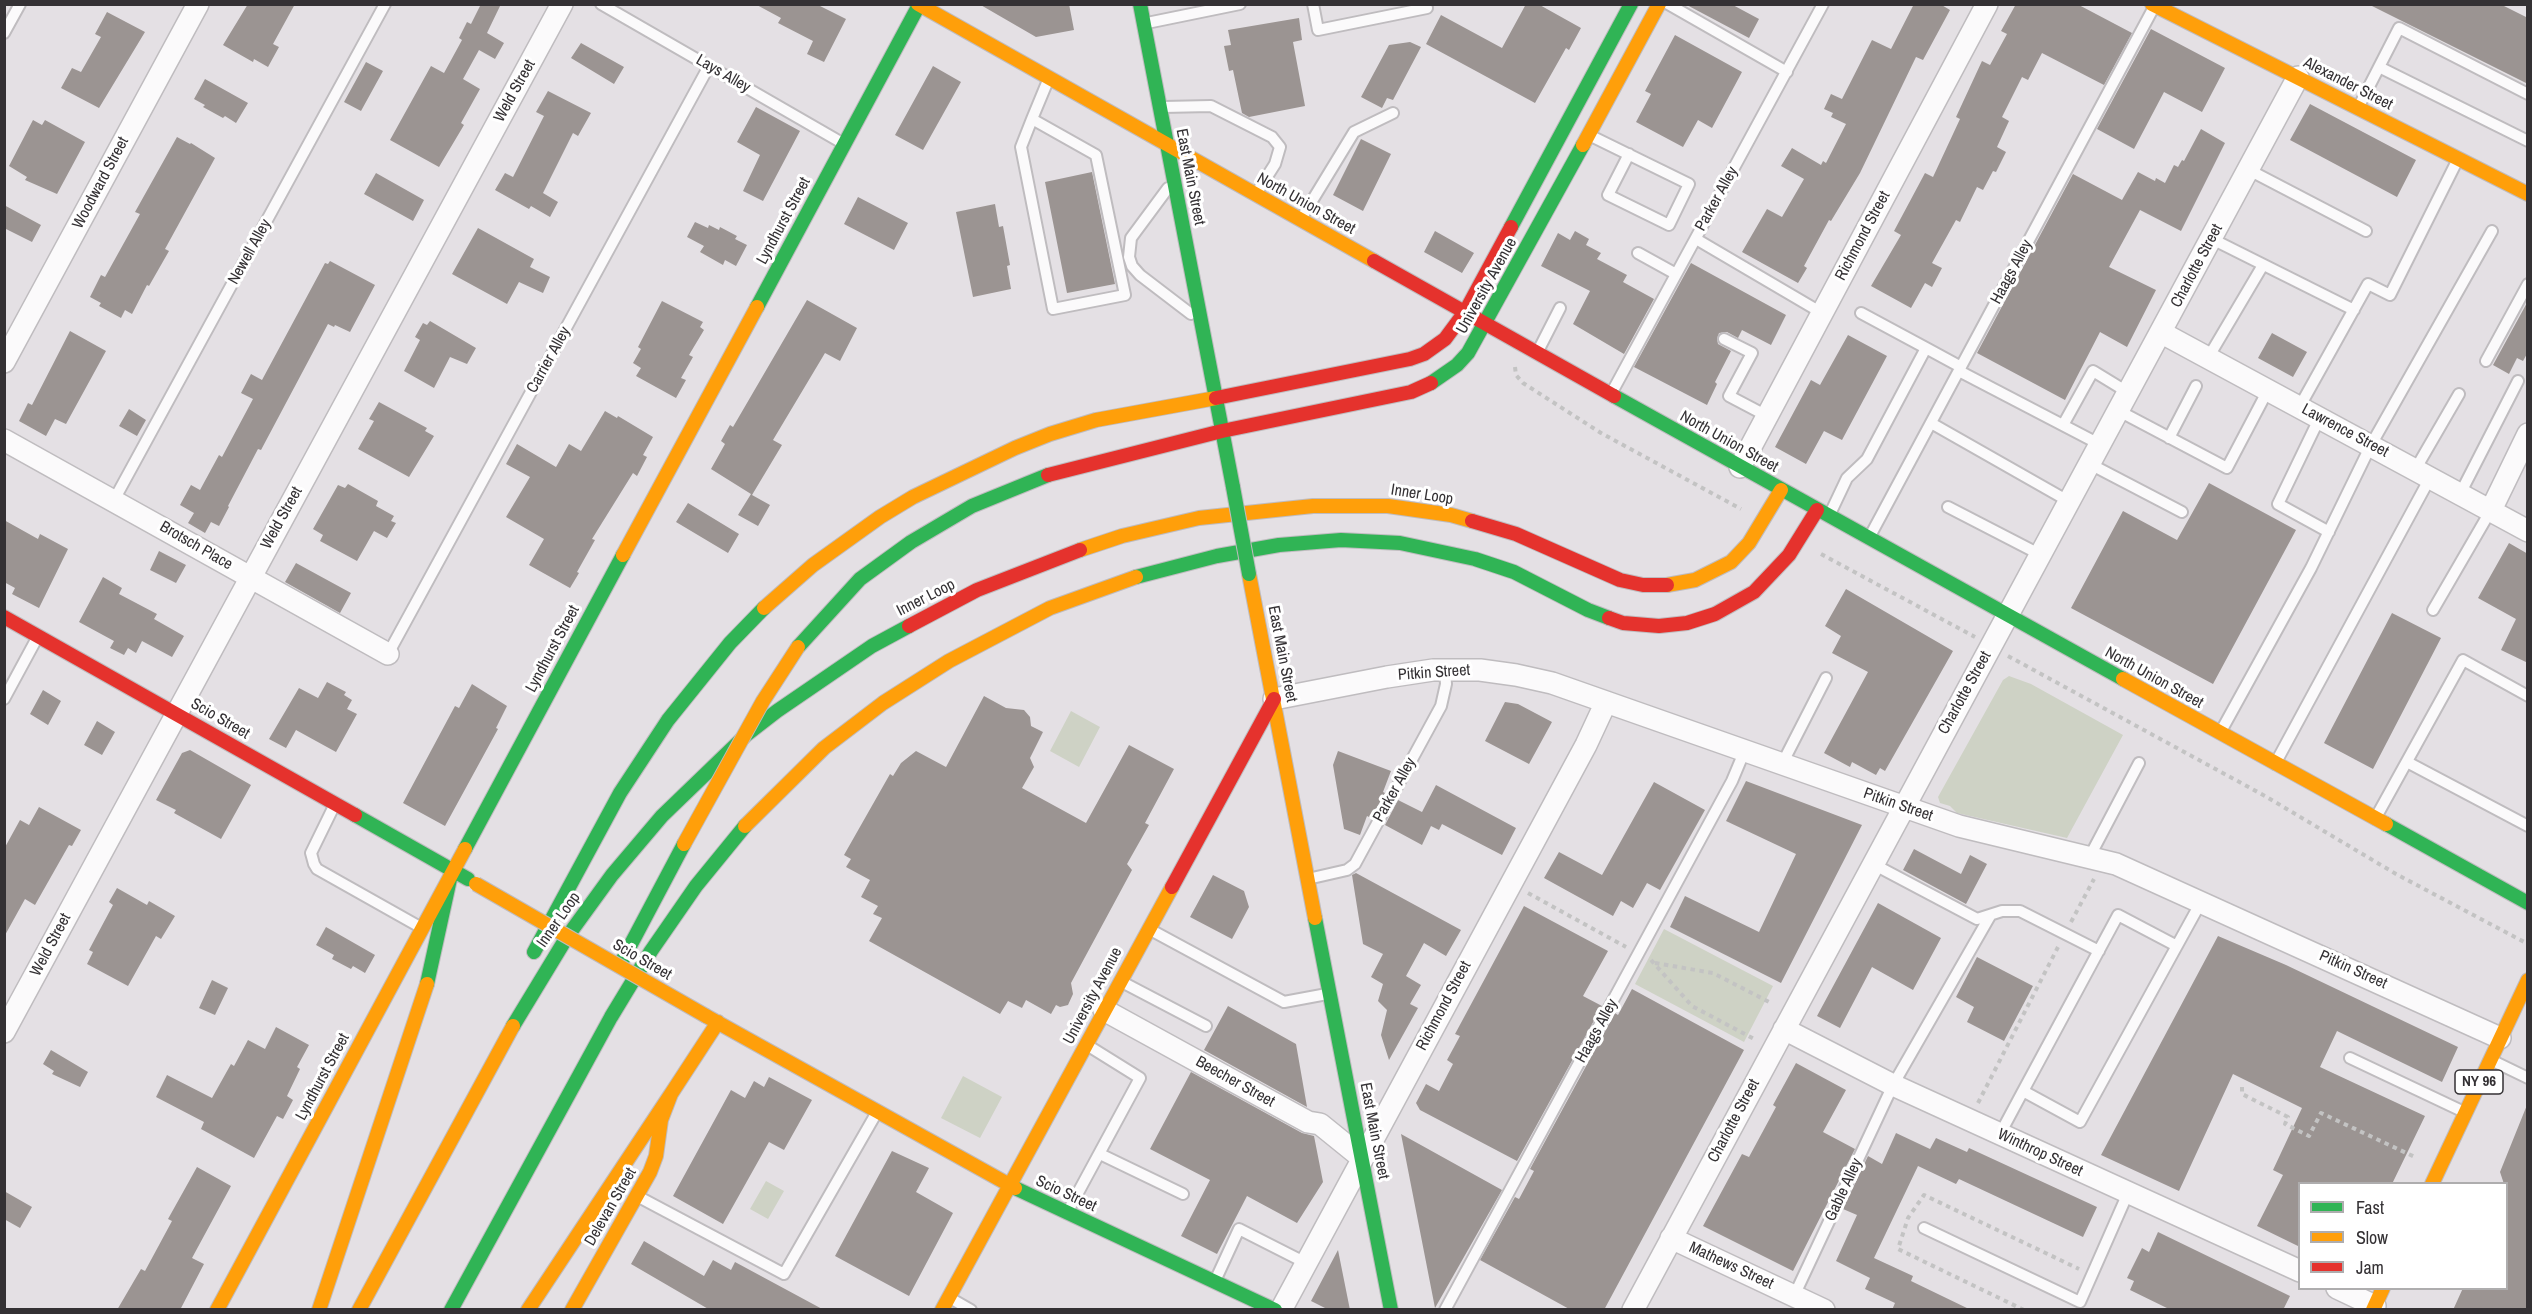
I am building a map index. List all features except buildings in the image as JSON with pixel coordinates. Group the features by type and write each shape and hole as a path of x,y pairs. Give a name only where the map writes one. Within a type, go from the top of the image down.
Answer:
{"main road":[{"name":"East Main Street","path":"1140,4 1391,1310"},
{"name":"University Avenue","path":"529,961 620,793 668,720 730,643 763,609 813,565 872,523 914,497 1015,448 1081,423 1417,357 1435,348 1445,339 1465,312 1631,4"},
{"name":"University Avenue","path":"612,980 763,700 798,647 860,579 911,542 972,506 1057,471 1222,431 1401,394 1424,387 1457,364 1477,340 1486,324 1659,4"},
{"name":"North Union Street","path":"918,5 1781,490 2528,903"},
{"name":"Lyndhurst Street","path":"217,1310 918,5"},
{"name":"Alexander Street","path":"2153,5 2528,194"},
{"name":"Inner Loop","path":"359,1310 487,1071 540,979 612,875 662,816 746,735 840,666 907,626 976,590 1046,562 1122,536 1200,518 1313,506 1388,506 1451,515 1516,534 1610,577 1643,585 1669,585 1707,575 1741,554 1758,531 1781,490"},
{"path":"451,1310 575,1079 630,984 673,918 731,843 769,801 832,742 916,680 1050,608 1153,571 1216,556 1279,545 1341,540 1400,543 1475,558 1514,572 1588,610 1623,623 1646,626 1687,623 1715,614 1754,592 1790,555 1823,513"},
{"name":"Scio Street","path":"4,617 1010,1186 1275,1310"},
{"name":"University Avenue","path":"945,1303 1274,699"},
{"path":"319,1310 426,983 437,944 452,870"},
{"name":"NY 96","path":"2433,1182 2528,980"},
{"name":"Delevan Street","path":"572,1310 654,1164 661,1120 671,1094 705,1044 712,1019"},
{"path":"378,1274 483,1053"},
{"path":"499,1219 574,1055"},
{"path":"528,1310 671,1094"}],"street":[{"name":"Woodward Street","path":"4,362 198,4"},
{"name":"Weld Street","path":"4,1032 562,4"},
{"name":"Richmond Street","path":"1740,467 1987,4"},
{"name":"Charlotte Street","path":"1633,1310 1903,807 2162,333 2298,77"},
{"name":"Lawrence Street","path":"2162,333 2528,531"},
{"path":"2491,510 2528,434"},
{"name":"Brotsch Place","path":"4,440 388,654"},
{"name":"Pitkin Street","path":"1274,699 1396,675 1446,670 1480,670 1534,678 1903,807 1980,831 2098,858 2500,1038"},
{"name":"Richmond Street","path":"1281,1310 1586,745 1606,702"},
{"name":"Beecher Street","path":"1104,1010 1308,1122 1320,1124 1362,1158"},
{"name":"Winthrop Street","path":"1784,1029 1893,1085 2298,1270"},
{"name":"Mathews Street","path":"1671,1238 1824,1310"},
{"path":"2343,1290 2377,1301"}],"lane":[{"path":"4,33 20,4"},
{"name":"Newell Alley","path":"114,500 385,4"},
{"name":"Lays Alley","path":"601,4 844,144"},
{"path":"1144,24 1240,4"},
{"path":"1313,4 1318,30 1427,8"},
{"path":"1668,4 1787,72"},
{"name":"Parker Alley","path":"1611,394 1823,4"},
{"name":"Haags Alley","path":"1869,539 2153,5"},
{"path":"2358,108 2399,28 2528,94"},
{"name":"Carrier Alley","path":"388,654 709,66"},
{"path":"2379,68 2528,141"},
{"path":"1032,119 1096,155 1125,294 1053,309 1021,147 1032,119 1049,78"},
{"path":"1159,107 1210,106 1272,137 1280,147 1275,164 1256,195"},
{"path":"1301,220 1354,132 1393,112"},
{"path":"1589,134 1629,154 1689,184 1669,225 1608,195 1629,154"},
{"path":"2300,406 2368,284 2390,294 2458,158"},
{"path":"2249,170 2366,231"},
{"path":"1174,180 1131,238 1129,256 1132,266 1140,275 1201,321"},
{"path":"2220,733 2329,532 2372,445 2492,231"},
{"path":"1696,239 1822,313"},
{"path":"2212,239 2354,310"},
{"path":"1638,253 1676,274"},
{"path":"1118,259 1129,256"},
{"path":"2208,358 2263,265"},
{"path":"2486,361 2528,284"},
{"path":"1537,353 1560,309"},
{"path":"1861,313 2101,445"},
{"path":"1724,339 1752,353 1729,396 1767,416"},
{"path":"1823,513 1847,478 1867,459 1926,348"},
{"path":"2063,426 2093,371 2124,402 2169,438 2227,468 2268,390"},
{"path":"2460,494 2518,381"},
{"path":"2169,438 2196,386"},
{"path":"2275,764 2423,474 2459,394"},
{"path":"2320,417 2278,504 2329,532"},
{"path":"1931,423 2070,502"},
{"path":"2090,464 2182,512"},
{"path":"1948,507 2041,555"},
{"path":"2433,610 2491,510"},
{"path":"4,699 39,636"},
{"path":"2375,819 2463,660 2528,696"},
{"name":"Parker Alley","path":"1309,879 1347,870 1355,864 1441,706 1446,684 1446,670"},
{"path":"1782,764 1826,678"},
{"name":"Haags Alley","path":"1446,1310 1721,801 1745,750"},
{"path":"2407,762 2528,826"},
{"path":"2098,858 2139,763"},
{"path":"335,803 311,853 311,859 317,870 422,927"},
{"path":"1873,864 1977,919 2002,910 2020,911 2099,951"},
{"path":"2024,1091 2080,1122 2200,902"},
{"path":"2000,1134 2118,915 2175,945"},
{"name":"Gable Alley","path":"1794,1296 1893,1085 1990,916"},
{"path":"1149,928 1284,1002 1331,993"},
{"path":"1119,981 1206,1026"},
{"path":"1067,1213 1140,1078 1085,1044"},
{"path":"2350,1058 2465,1112"},
{"path":"2490,1059 2528,1078"},
{"path":"637,1196 784,1274 878,1112"},
{"path":"1100,1154 1183,1194"},
{"path":"1924,1228 2080,1302 2128,1193"},
{"path":"1215,1281 1239,1229 1306,1263"},
{"path":"945,1303 971,1310"}],"path":[{"path":"1518,342 1515,370 1523,383 1601,433 1744,511"},
{"path":"1817,551 1957,627"},
{"path":"2021,663 2265,796 2396,874 2528,944"},
{"path":"2070,923 2098,858"},
{"path":"1970,1120 2059,945"},
{"path":"1655,962 1713,973 1771,1003"},
{"path":"2242,1087 2242,1094 2288,1117 2285,1124 2309,1136 2320,1113 2439,1168"}],"shaded area":[{"path":"2009,676 2031,684 2123,735 2067,838 1957,813 1950,806 1940,803 1938,797 2003,680"},
{"path":"1071,711 1100,727 1079,767 1050,751"},
{"path":"1664,929 1773,986 1744,1042 1635,984"},
{"path":"963,1076 1002,1097 980,1138 941,1118"},
{"path":"766,1181 784,1191 768,1219 750,1209"}],"traffic: fast":[{"path":"1140,4 1233,487"},
{"path":"1511,227 1631,4"},
{"path":"757,307 919,5"},
{"path":"1431,383 1457,365 1468,353 1583,145"},
{"path":"1614,396 2123,679"},
{"path":"798,647 860,579 911,542 972,506 1048,475"},
{"path":"1233,487 1249,574"},
{"path":"1136,577 1217,556 1279,545 1341,540 1400,543 1475,559 1514,572 1588,610 1609,618"},
{"path":"465,849 623,555"},
{"path":"534,952 620,793 668,720 730,643 764,608"},
{"path":"513,1026 567,937 612,875 662,816 746,735 777,711 872,646 909,626"},
{"path":"355,815 468,879"},
{"path":"2386,824 2528,903"},
{"path":"451,1310 611,1017 651,951 696,886 745,826"},
{"path":"621,963 684,844"},
{"path":"427,984 452,870"},
{"path":"1315,918 1391,1310"},
{"path":"1015,1188 1275,1310"}],"traffic: slow":[{"path":"918,4 1374,261"},
{"path":"1583,145 1659,4"},
{"path":"2152,4 2528,194"},
{"path":"623,555 757,307"},
{"path":"764,608 813,565 880,517 913,497 1015,448 1096,420 1216,398"},
{"path":"1667,585 1695,580 1731,562 1749,543 1781,490"},
{"path":"1080,550 1122,536 1199,518 1313,506 1388,506 1451,515 1472,521"},
{"path":"1249,574 1315,918"},
{"path":"745,826 824,748 883,703 949,661 1050,608 1136,577"},
{"path":"684,844 763,701 798,647"},
{"path":"2123,679 2386,824"},
{"path":"217,1310 465,849"},
{"path":"476,884 706,1016"},
{"path":"942,1310 1172,887"},
{"path":"2433,1182 2528,980"},
{"path":"319,1310 427,984"},
{"path":"706,1016 1015,1188"},
{"path":"572,1310 650,1172 656,1156 661,1120 671,1094 718,1022"},
{"path":"359,1310 513,1026"},
{"path":"528,1310 671,1094"},
{"path":"2373,1310 2382,1290"}],"traffic: jam":[{"path":"1216,398 1410,359 1424,354 1445,339 1465,312 1511,227"},
{"path":"1374,261 1614,396"},
{"path":"1222,431 1411,392 1431,383"},
{"path":"1048,475 1222,431"},
{"path":"1609,618 1623,623 1659,626 1687,623 1715,614 1754,592 1789,555 1817,510"},
{"path":"1472,521 1516,534 1620,580 1643,585 1667,585"},
{"path":"909,626 977,590 1080,550"},
{"path":"4,617 355,815"},
{"path":"1172,887 1274,699"}]}
